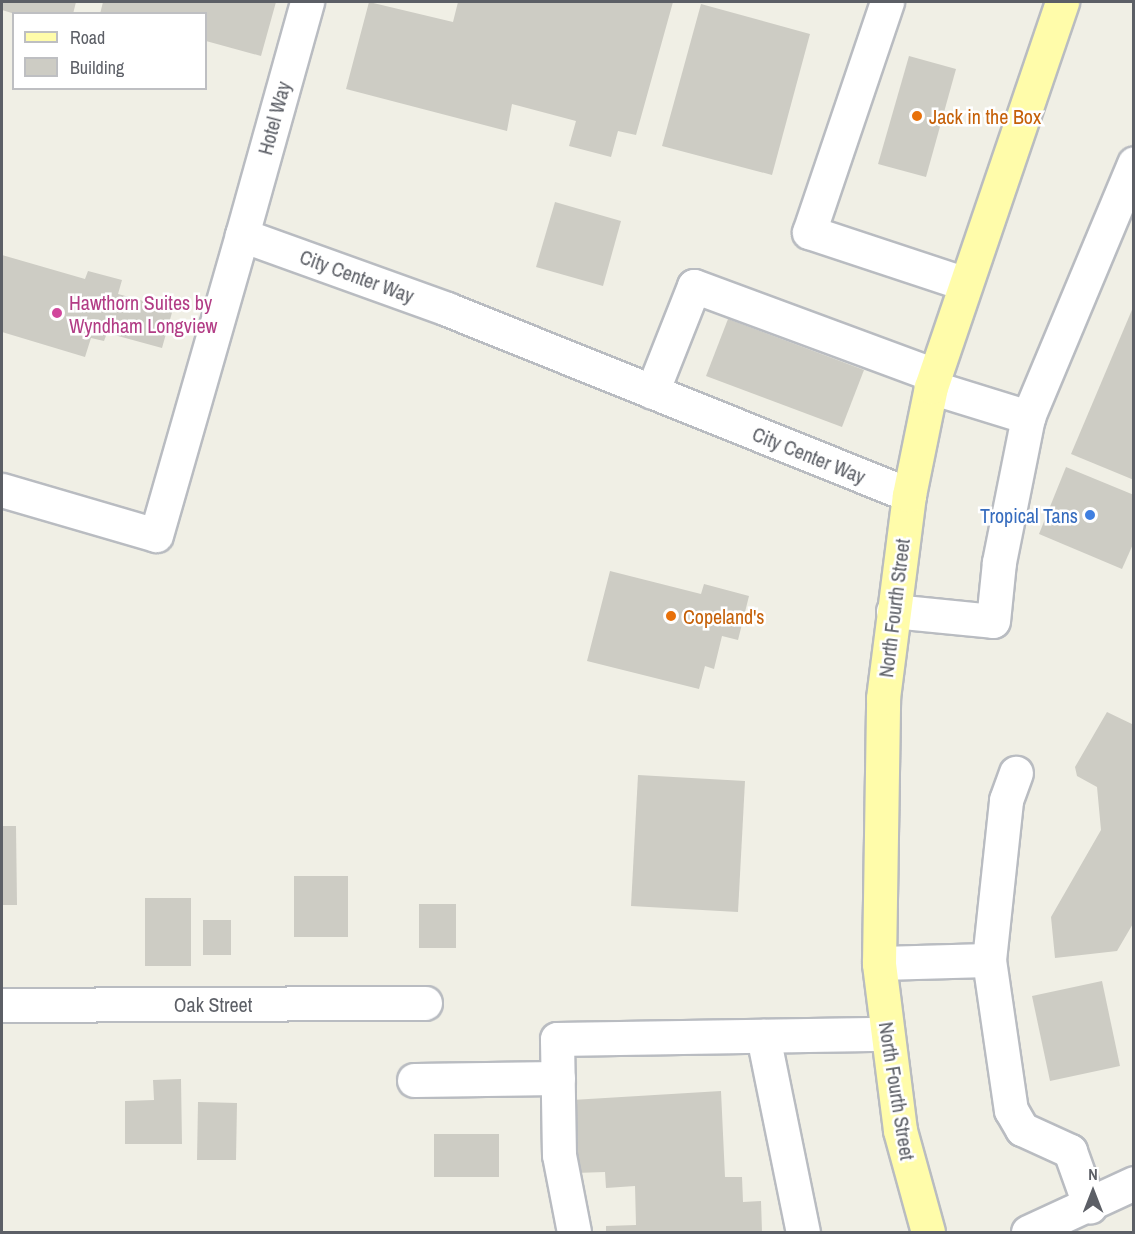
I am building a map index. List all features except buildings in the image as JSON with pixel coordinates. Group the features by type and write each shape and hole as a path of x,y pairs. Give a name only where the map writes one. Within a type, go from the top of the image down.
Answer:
{"main road":[{"name":"North Fourth Street","path":"928,1233 900,1130 886,1034 879,963 880,747 893,610 909,495 933,381 963,284 1062,2"}],"street":[{"name":"Hotel Way","path":"242,236 307,2"},
{"path":"887,2 809,232 963,284"},
{"path":"893,610 993,621 999,562 1028,417 1134,163"},
{"name":"City Center Way","path":"242,236 447,309 909,495"},
{"path":"2,490 156,535 242,236"},
{"path":"652,392 694,286 1028,417"},
{"path":"1016,773 1006,800 989,960 1011,1110 1022,1129 1070,1151 1090,1207"},
{"path":"879,963 989,960"},
{"name":"Oak Street","path":"2,1005 425,1004"},
{"path":"574,1233 559,1155 557,1039 886,1034"},
{"path":"763,1036 803,1233"},
{"path":"414,1080 558,1078"},
{"path":"1043,1230 1134,1183"}],"place":[{"name":"Jack in the Box","path":"917,116"},
{"name":"Hawthorn Suites by Wyndham Longview","path":"57,313"},
{"name":"Tropical Tans","path":"1090,515"},
{"name":"Copeland's","path":"671,616"}]}
